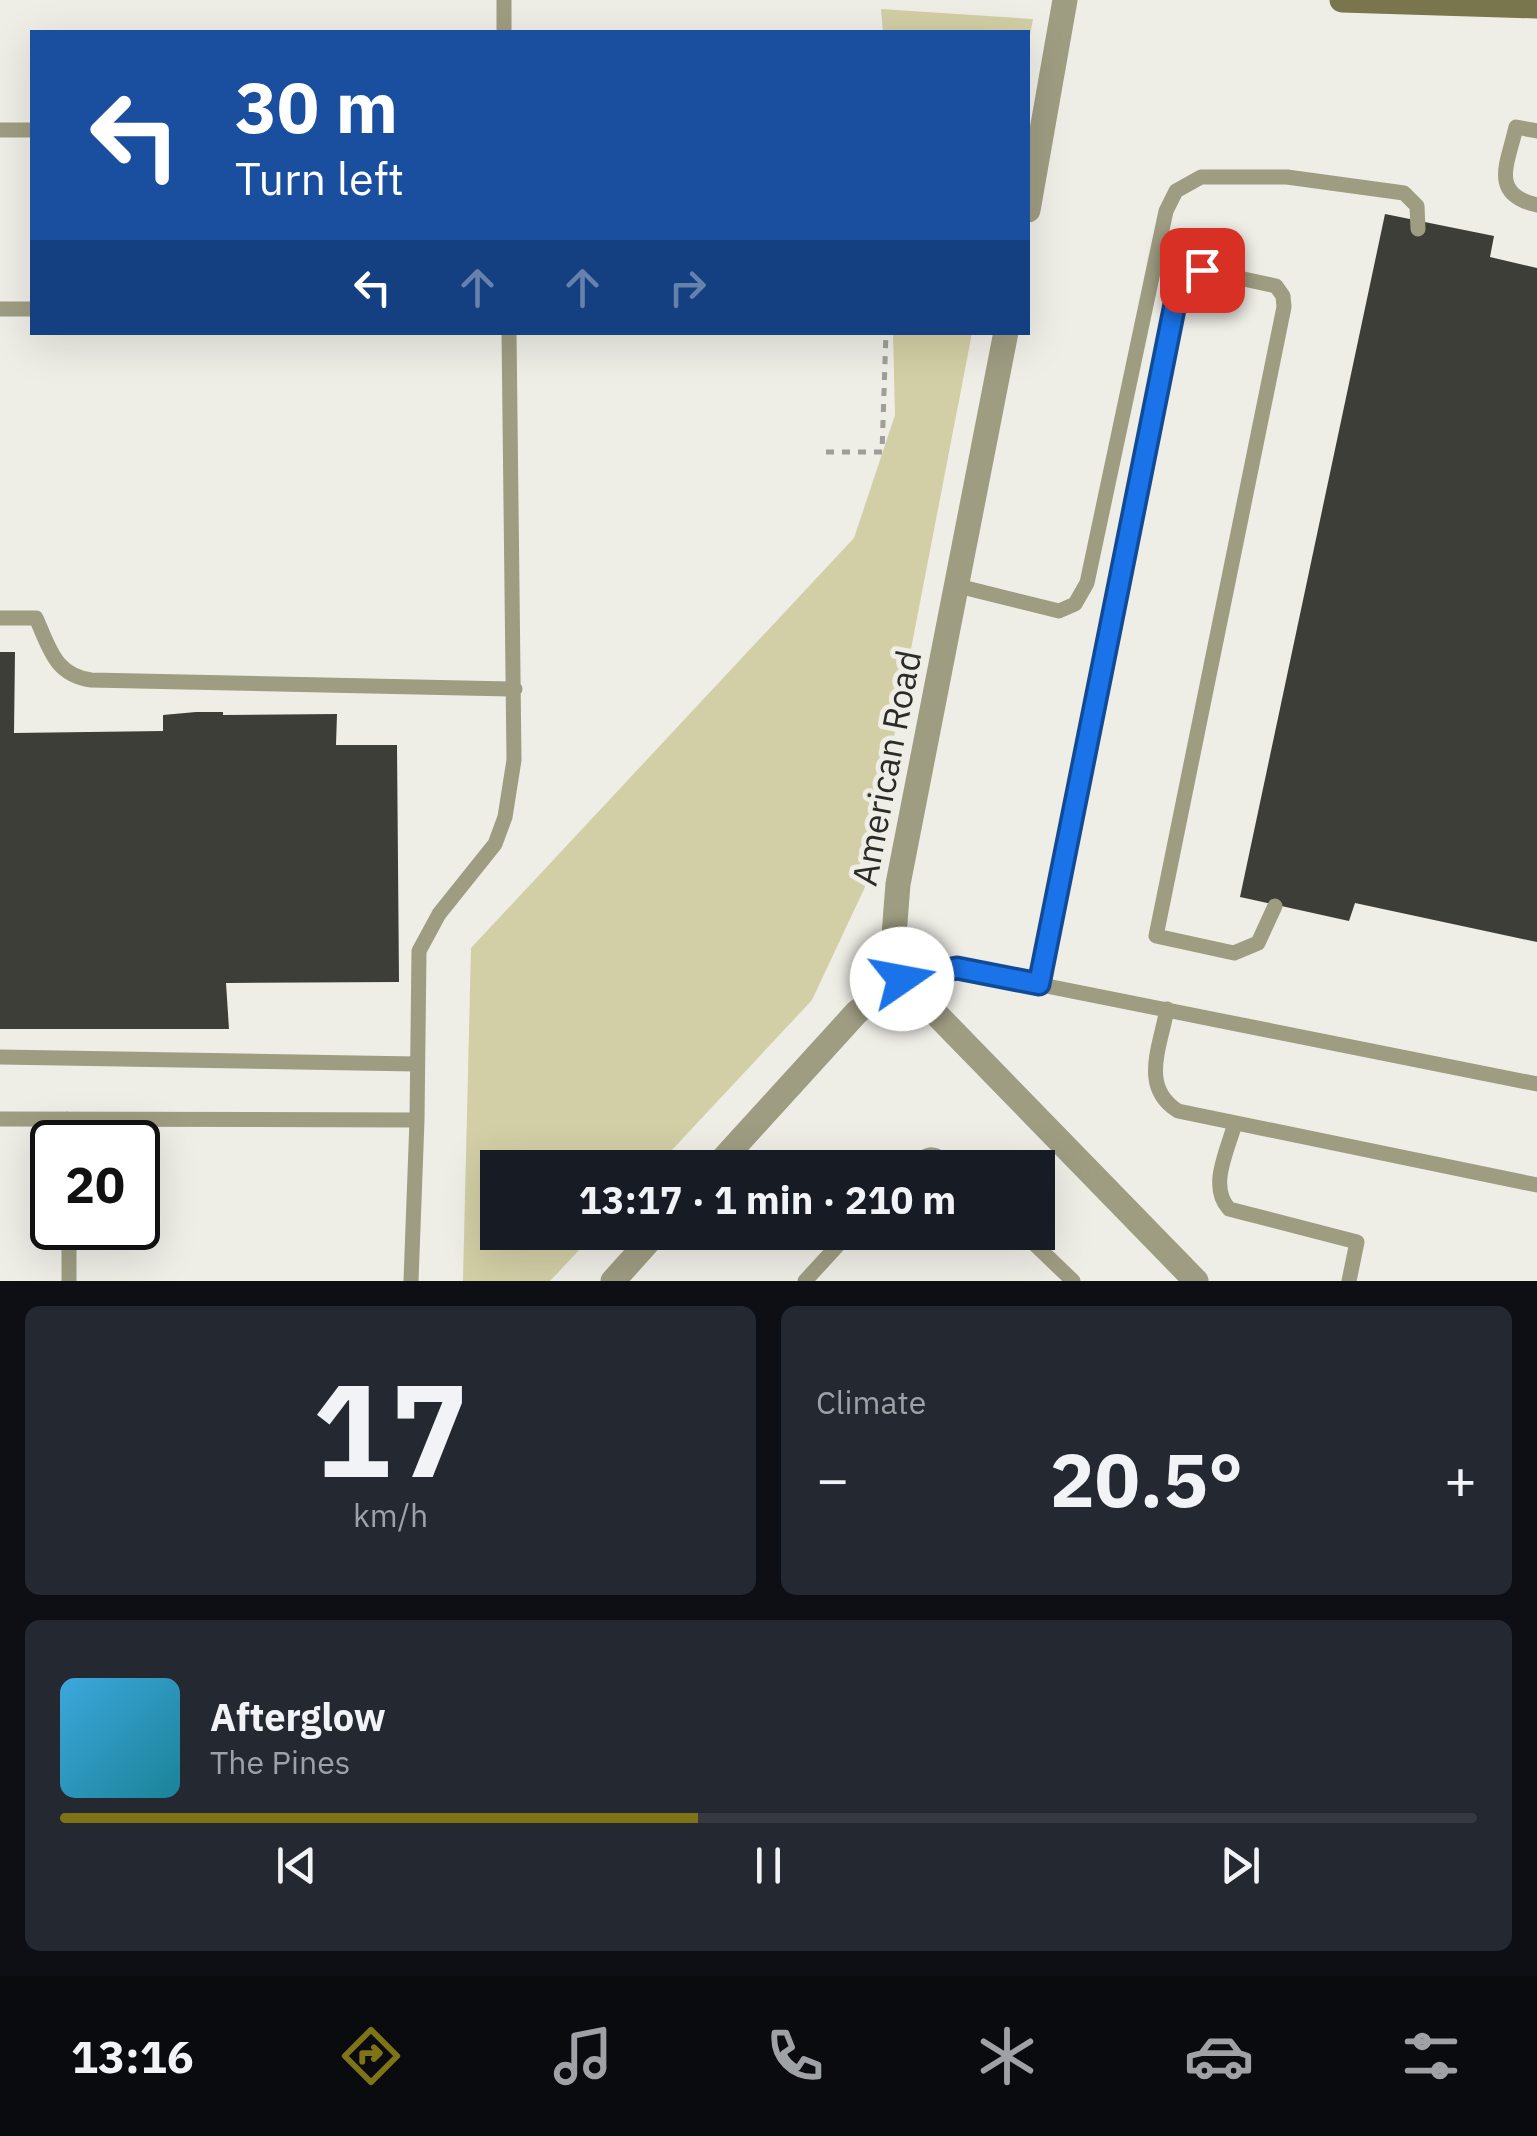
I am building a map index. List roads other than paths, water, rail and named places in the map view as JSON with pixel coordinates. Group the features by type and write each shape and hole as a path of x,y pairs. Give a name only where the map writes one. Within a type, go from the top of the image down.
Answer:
{"main road":[{"path":"1342,0 1537,6"}],"street":[{"path":"1030,199 1065,0"},
{"name":"American Road","path":"902,979 894,935 898,884 1005,335"},
{"path":"731,1150 857,1012 902,979 1196,1281"},
{"path":"613,1281 641,1250"}],"lane":[{"path":"504,0 504,30"},
{"path":"1537,131 1516,127 1504,179 1508,191 1520,201 1537,205"},
{"path":"0,130 30,130"},
{"path":"958,586 1059,612 1075,604 1086,583 1166,211 1176,191 1201,177 1287,177 1404,193 1417,206 1418,229"},
{"path":"1039,984 1178,289 1188,275 1202,270 1276,286 1284,296 1284,307 1156,936 1234,953 1258,944 1275,906"},
{"path":"0,309 30,309"},
{"path":"411,1281 419,951 439,914 494,844 505,817 514,760 509,335"},
{"path":"0,618 36,618 62,670 72,677 92,680 515,689"},
{"path":"902,979 957,968 1537,1084"},
{"path":"1167,1010 1154,1082 1161,1100 1178,1111 1537,1185"},
{"path":"0,1056 416,1064"},
{"path":"0,1119 417,1120"},
{"path":"1236,1123 1218,1187 1220,1199 1229,1209 1357,1242 1349,1281"},
{"path":"68,1250 69,1281"},
{"path":"804,1281 833,1250"},
{"path":"1041,1250 1073,1281"}]}
